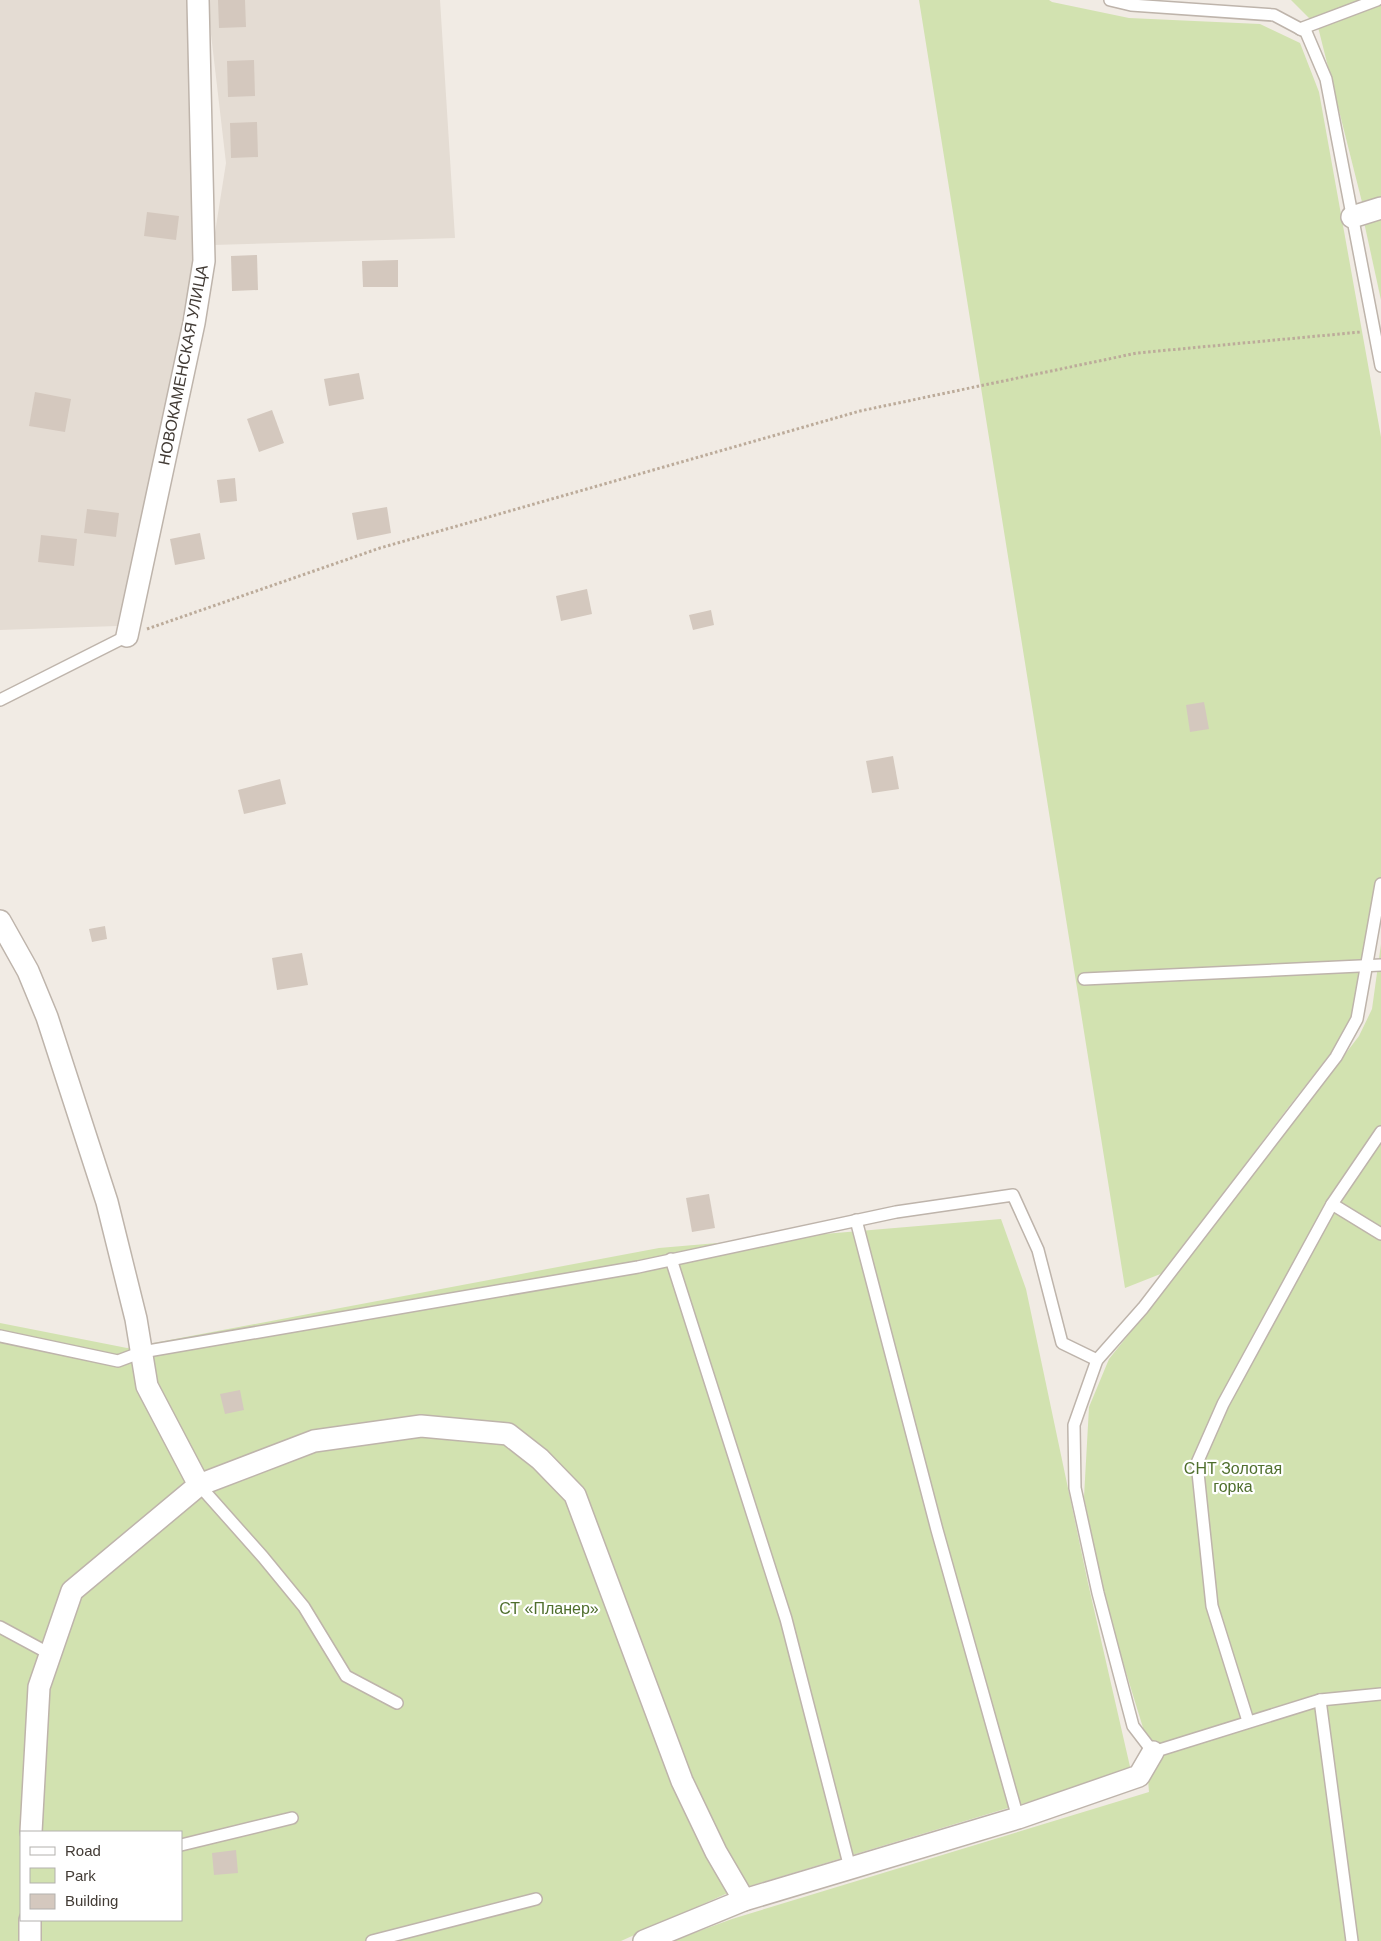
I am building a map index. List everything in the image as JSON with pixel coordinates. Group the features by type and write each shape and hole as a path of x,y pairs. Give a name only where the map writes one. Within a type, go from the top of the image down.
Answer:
{"street":[{"name":"НОВОКАМЕНСКАЯ УЛИЦА","path":"127,636 194,323 204,261 198,0"},
{"path":"1352,217 1381,208"},
{"path":"0,921 28,971 47,1016 107,1202 136,1319 147,1386 199,1485"},
{"path":"31,1831 39,1687 72,1591 199,1485 314,1441 421,1426 508,1434 540,1459 575,1495 682,1780 716,1852 744,1900"},
{"path":"644,1941 744,1900 1018,1818 1139,1776 1153,1752"},
{"path":"30,1921 30,1941"}],"lane":[{"path":"1110,0 1131,5 1274,15 1306,32 1326,79 1381,366"},
{"path":"1300,29 1377,0"},
{"path":"0,700 127,636"},
{"path":"1381,884 1357,1019 1336,1057 1143,1308 1097,1360 1074,1424 1076,1488 1098,1593 1133,1726 1153,1752 1320,1700 1381,1694"},
{"path":"1084,979 1381,965"},
{"path":"1248,1721 1212,1606 1197,1463 1223,1404 1332,1204 1381,1132"},
{"path":"0,1336 118,1361 142,1352 638,1267 896,1212 1013,1195 1038,1250 1062,1343 1097,1360"},
{"path":"1332,1204 1381,1234"},
{"path":"856,1220 937,1530 1018,1818"},
{"path":"671,1259 786,1618 850,1868"},
{"path":"199,1485 263,1557 304,1608 346,1676 397,1703"},
{"path":"0,1627 50,1654"},
{"path":"1320,1700 1352,1941"},
{"path":"182,1845 292,1818"},
{"path":"372,1941 536,1899"}],"path":[{"path":"127,636 380,548 860,411 1137,353 1374,331"}],"shaded area":[{"path":"0,0 191,0 205,165 187,323 117,626 0,630"},
{"path":"207,0 440,0 455,238 213,245 226,163"}],"green space":[{"path":"919,0 1049,0 1129,18 1260,24 1300,43 1319,92 1381,437 1381,879 1348,1031 1163,1273 1125,1288"},
{"path":"1291,0 1381,0 1381,200 1363,206 1318,27"},
{"path":"1381,216 1381,300 1364,222"},
{"name":"СНТ Золотая горка","path":"1381,944 1381,1941 672,1941 732,1919 1149,1792 1144,1731 1109,1617 1084,1497 1089,1407 1109,1359 1173,1279 1359,1036 1372,1009"},
{"name":"СТ «Планер»","path":"1001,1219 1026,1289 1088,1583 1131,1771 730,1892 621,1941 0,1941 0,1323 127,1348 659,1248"}],"building":[{"path":"218,0 245,0 246,27 219,28"},
{"path":"254,60 255,96 228,97 227,61"},
{"path":"257,122 258,157 231,158 230,123"},
{"path":"147,212 179,216 176,240 144,236"},
{"path":"257,255 258,290 232,291 231,256"},
{"path":"398,260 398,287 363,287 362,261"},
{"path":"359,373 364,399 329,406 324,379"},
{"path":"35,392 71,399 65,432 29,426"},
{"path":"272,410 284,443 259,452 247,419"},
{"path":"235,478 237,501 220,503 217,480"},
{"path":"387,507 391,533 357,540 352,513"},
{"path":"87,509 119,513 116,537 84,533"},
{"path":"200,533 205,559 175,565 170,539"},
{"path":"41,535 77,539 74,566 38,562"},
{"path":"587,589 592,614 561,621 556,596"},
{"path":"711,610 714,625 693,630 689,615"},
{"path":"1204,702 1209,729 1190,732 1186,705"},
{"path":"893,756 899,789 872,793 866,761"},
{"path":"280,779 286,804 244,814 238,790"},
{"path":"105,926 107,939 92,942 89,929"},
{"path":"302,953 308,985 277,990 272,958"},
{"path":"709,1194 715,1228 692,1232 686,1198"},
{"path":"240,1390 244,1410 225,1414 220,1394"},
{"path":"236,1850 238,1873 214,1875 212,1853"}]}
